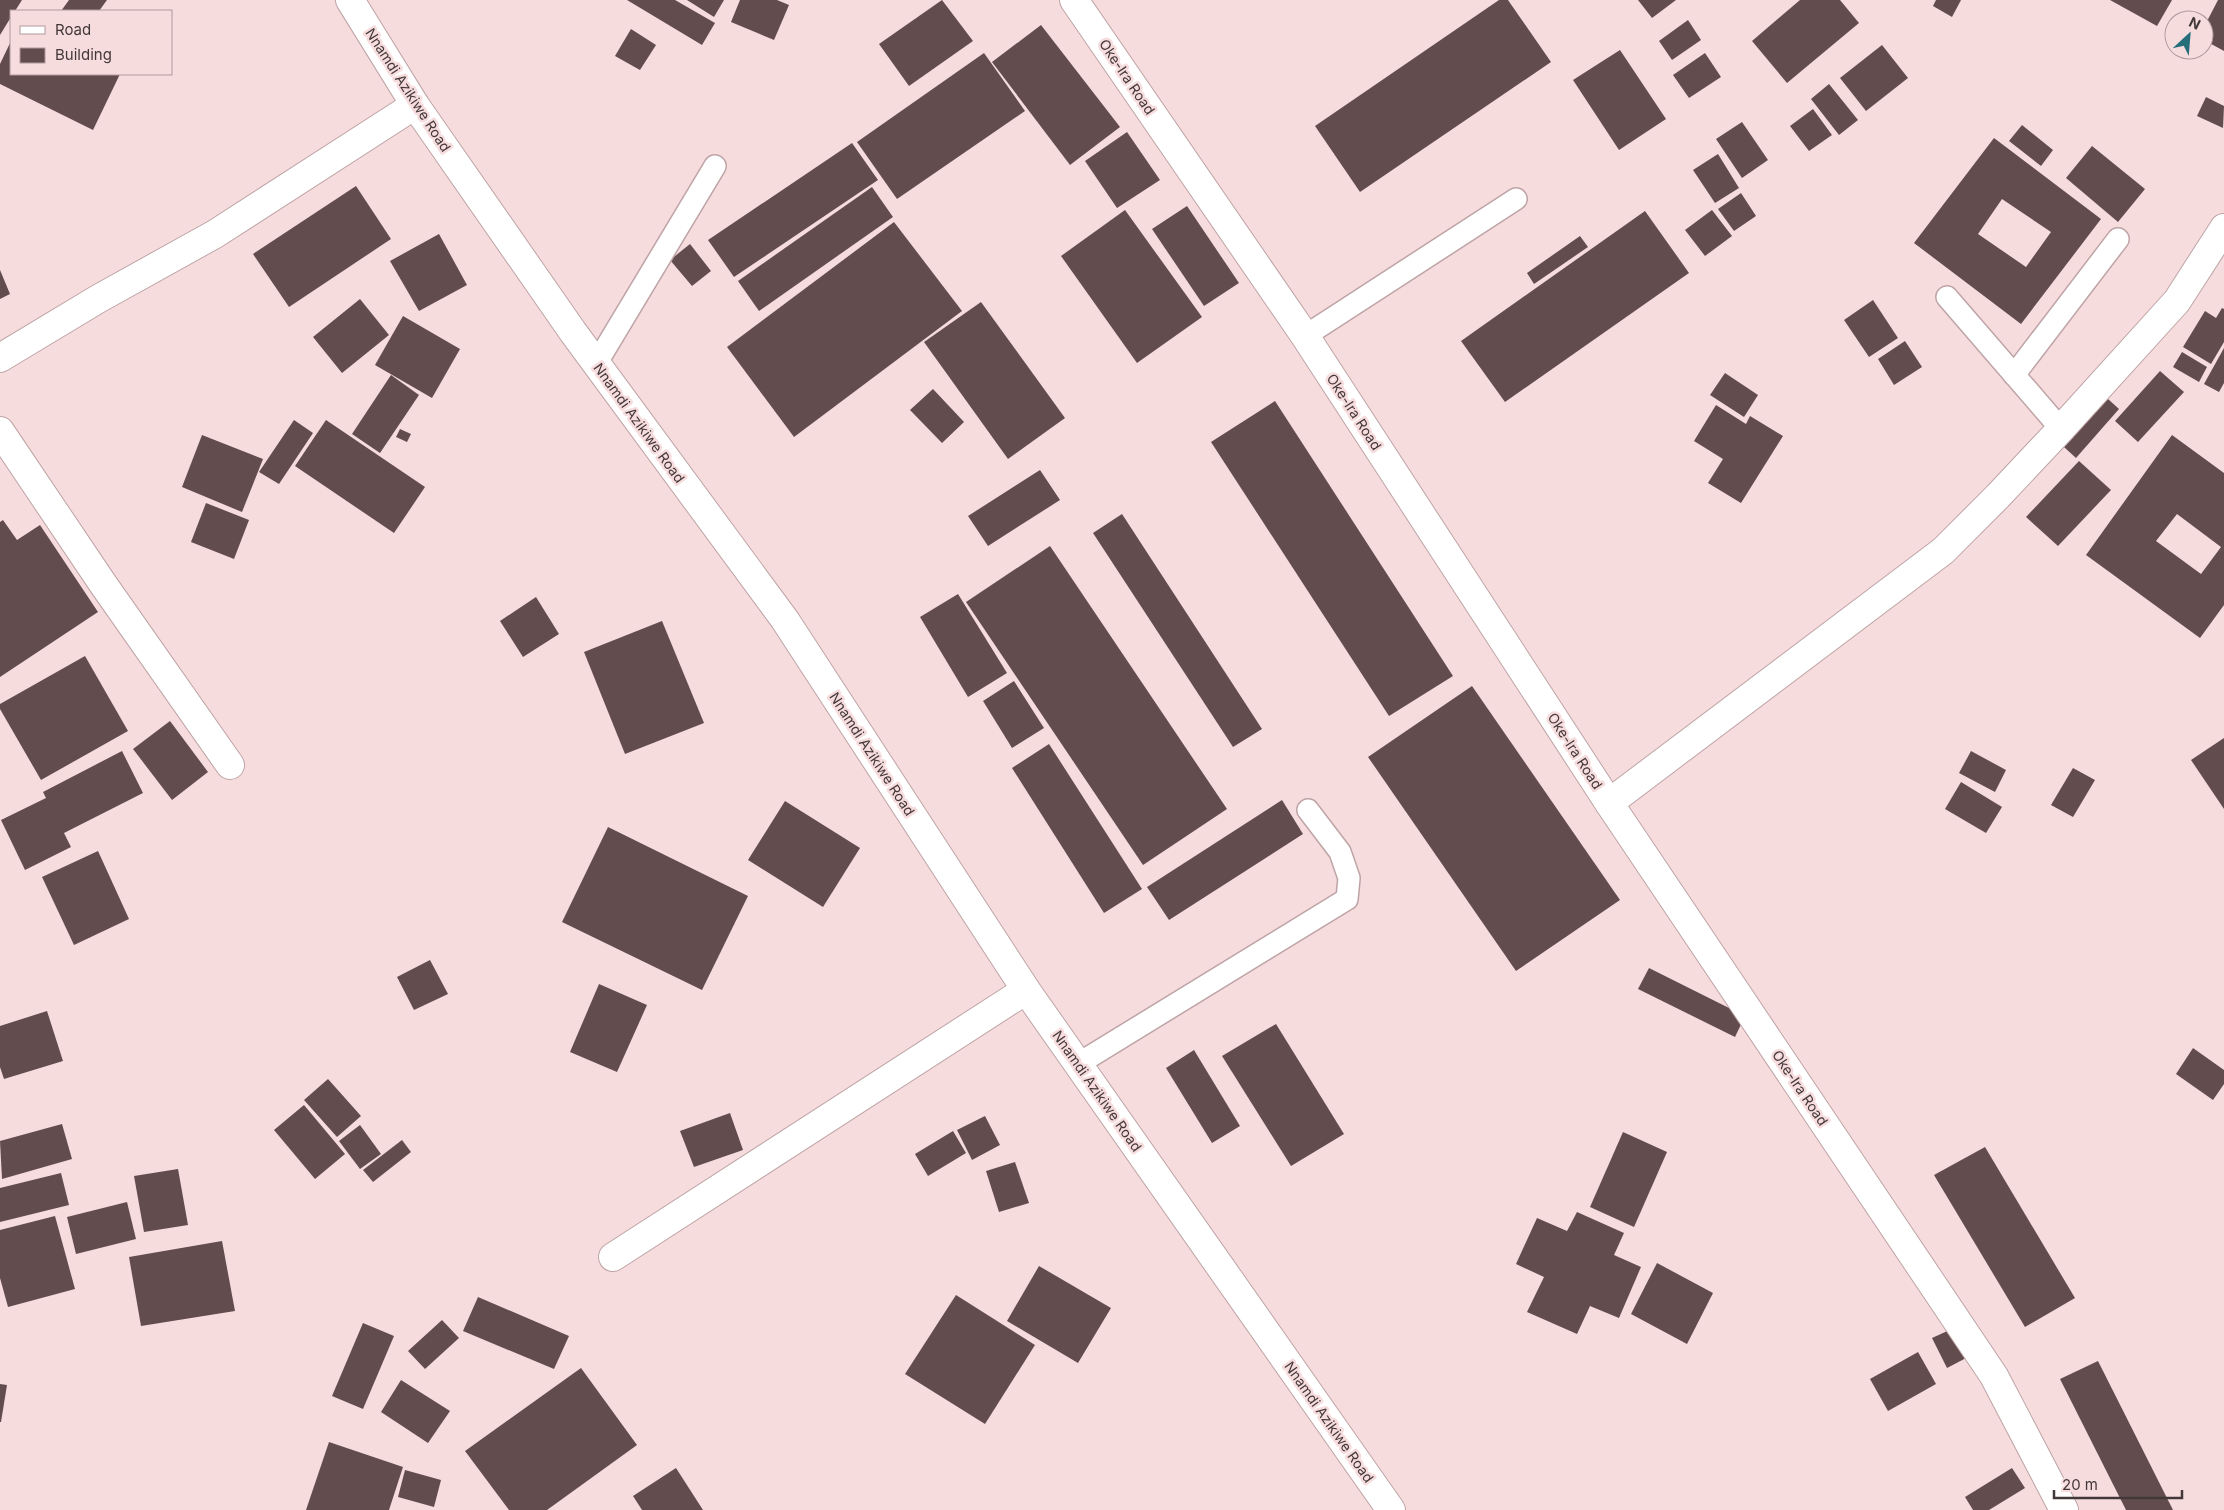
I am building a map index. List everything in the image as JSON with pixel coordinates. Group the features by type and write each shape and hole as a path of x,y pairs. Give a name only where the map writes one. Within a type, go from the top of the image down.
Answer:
{"street":[{"name":"Nnamdi Azikiwe Road","path":"350,0 415,105 596,364 785,620 1026,990 1391,1510"},
{"name":"Oke-Ira Road","path":"1074,0 1305,336 1609,803 1994,1376 2064,1510"},
{"path":"0,358 98,299 215,234 415,105"},
{"path":"1609,803 1942,550 2062,429 2177,301 2224,228"},
{"path":"0,431 103,584 230,765"},
{"path":"613,1257 1026,990"}],"lane":[{"path":"596,364 715,166"},
{"path":"1305,336 1516,199"},
{"path":"2014,375 2118,239"},
{"path":"1947,297 2062,429"},
{"path":"1078,1064 1347,899 1349,878 1340,852 1308,810"}],"building":[{"path":"0,0 22,0 16,10 10,10 10,19 0,35"},
{"path":"69,0 107,0 100,10 62,10"},
{"path":"627,0 675,0 715,23 702,45"},
{"path":"687,0 724,0 714,17"},
{"path":"740,0 777,0 789,5 774,40 731,22"},
{"path":"942,0 973,41 909,86 879,44"},
{"path":"1499,0 1508,0 1551,62 1360,192 1315,126"},
{"path":"1638,0 1676,0 1652,18"},
{"path":"1800,0 1840,0 1859,23 1787,83 1752,41"},
{"path":"1936,0 1961,0 1952,17 1933,6"},
{"path":"2110,0 2172,0 2166,10 2164,10 2164,14 2157,26"},
{"path":"2218,0 2224,0 2224,51 2214,46 2213,10"},
{"path":"1688,20 1701,40 1672,60 1659,41"},
{"path":"1041,25 1120,127 1070,165 992,62"},
{"path":"631,29 656,45 640,70 615,56"},
{"path":"10,43 10,75 120,75 93,130 0,84 0,64"},
{"path":"1882,45 1908,78 1866,111 1840,78"},
{"path":"1620,50 1666,119 1619,150 1573,80"},
{"path":"984,53 1025,111 897,199 857,142"},
{"path":"1705,53 1721,77 1689,98 1673,75"},
{"path":"1829,84 1858,120 1839,135 1811,99"},
{"path":"2206,97 2224,106 2223,128 2197,116"},
{"path":"1813,109 1832,135 1809,151 1790,126"},
{"path":"1742,122 1768,160 1742,178 1716,139"},
{"path":"2022,125 2053,150 2041,166 2009,141"},
{"path":"1127,132 1160,180 1117,208 1085,161"},
{"path":"1994,138 2101,219 2021,324 1914,243","holes":["2002,199 2051,232 2026,267 1978,234"]},
{"path":"852,143 878,180 734,277 708,240"},
{"path":"2092,146 2145,189 2118,222 2066,178"},
{"path":"1718,154 1739,188 1715,203 1693,170"},
{"path":"356,186 391,239 289,307 253,254"},
{"path":"872,187 893,217 759,311 738,281"},
{"path":"1741,193 1756,216 1734,231 1718,209"},
{"path":"1187,206 1239,283 1204,306 1152,229"},
{"path":"1125,210 1202,317 1137,363 1061,256"},
{"path":"1712,210 1732,236 1705,256 1685,230"},
{"path":"1645,211 1689,273 1505,402 1461,341"},
{"path":"894,222 962,311 794,437 727,347"},
{"path":"439,234 467,285 419,311 390,261"},
{"path":"1580,236 1588,247 1534,284 1527,273"},
{"path":"690,244 711,271 692,286 670,260"},
{"path":"0,270 10,294 0,299"},
{"path":"360,299 389,335 342,373 313,337"},
{"path":"1873,300 1898,338 1869,357 1844,320"},
{"path":"981,302 1065,418 1008,459 924,342"},
{"path":"2222,308 2224,309 2224,342 2211,364 2183,347 2205,311 2216,318"},
{"path":"403,316 460,349 432,398 375,365"},
{"path":"1905,341 1922,367 1894,385 1878,359"},
{"path":"2224,348 2224,383 2219,392 2204,384"},
{"path":"2182,352 2207,367 2199,382 2173,367"},
{"path":"2160,371 2184,392 2138,442 2115,421"},
{"path":"1725,373 1758,395 1744,417 1710,395"},
{"path":"391,375 419,395 380,453 352,434"},
{"path":"933,389 964,422 942,443 910,410"},
{"path":"2108,399 2119,409 2076,458 2064,447"},
{"path":"1275,401 1453,676 1389,716 1211,442"},
{"path":"1716,405 1746,424 1750,416 1783,436 1741,503 1708,483 1723,459 1694,441"},
{"path":"294,420 313,433 279,484 259,472"},
{"path":"326,420 425,487 394,533 295,466"},
{"path":"400,429 411,434 407,442 396,437"},
{"path":"202,435 263,459 242,512 182,487"},
{"path":"2172,435 2224,473 2224,605 2200,638 2086,555","holes":["2177,514 2221,547 2201,574 2156,541"]},
{"path":"2079,461 2111,490 2058,546 2026,517"},
{"path":"1040,470 1060,500 988,546 968,516"},
{"path":"206,503 249,520 234,559 191,542"},
{"path":"1122,514 1262,729 1233,747 1093,533"},
{"path":"3,520 17,540 40,525 98,612 0,677 0,522"},
{"path":"1050,546 1227,809 1143,865 966,602"},
{"path":"958,594 1007,673 968,697 920,617"},
{"path":"536,597 559,634 523,657 500,621"},
{"path":"662,621 704,723 625,754 584,652"},
{"path":"85,656 128,731 41,780 0,709 0,704"},
{"path":"1014,681 1044,728 1012,748 983,701"},
{"path":"1472,686 1620,900 1516,971 1368,757"},
{"path":"170,721 208,772 172,800 133,749"},
{"path":"2224,738 2224,809 2191,760"},
{"path":"1049,744 1142,889 1104,913 1012,768"},
{"path":"122,751 143,793 64,833 71,847 25,870 1,820 46,798 43,792"},
{"path":"1971,751 2006,770 1995,792 1959,773"},
{"path":"2073,768 2095,780 2073,817 2051,805"},
{"path":"1961,782 2002,807 1986,833 1945,809"},
{"path":"1282,800 1303,834 1169,920 1147,887"},
{"path":"785,801 860,848 823,907 748,860"},
{"path":"608,827 748,896 702,990 562,922"},
{"path":"98,851 129,919 74,945 42,877"},
{"path":"430,960 448,994 414,1010 397,977"},
{"path":"1649,968 1745,1016 1735,1037 1638,989"},
{"path":"599,984 647,1005 617,1072 570,1052"},
{"path":"47,1011 63,1061 4,1079 0,1067 0,1026"},
{"path":"1276,1024 1344,1134 1291,1166 1222,1056"},
{"path":"2193,1048 2224,1070 2224,1084 2213,1100 2176,1074"},
{"path":"1194,1050 1240,1126 1212,1143 1166,1068"},
{"path":"328,1079 361,1116 337,1137 304,1100"},
{"path":"304,1105 345,1154 315,1179 274,1130"},
{"path":"730,1113 743,1150 694,1167 680,1131"},
{"path":"985,1116 1000,1145 972,1160 957,1130"},
{"path":"62,1124 72,1159 2,1179 0,1141"},
{"path":"360,1125 381,1154 360,1169 339,1141"},
{"path":"953,1131 966,1153 928,1176 915,1154"},
{"path":"1623,1132 1667,1152 1634,1227 1590,1207"},
{"path":"402,1140 411,1152 373,1182 363,1170"},
{"path":"1985,1147 2075,1298 2025,1327 1934,1175"},
{"path":"1015,1162 1029,1203 999,1212 986,1171"},
{"path":"178,1169 188,1225 144,1232 134,1176"},
{"path":"61,1173 69,1205 0,1222 0,1188"},
{"path":"127,1202 136,1239 76,1254 67,1217"},
{"path":"1577,1212 1624,1233 1614,1255 1641,1267 1619,1318 1590,1306 1577,1334 1527,1312 1544,1277 1516,1264 1537,1218 1567,1231"},
{"path":"55,1216 75,1289 8,1307 0,1278 0,1230"},
{"path":"222,1241 235,1311 141,1326 129,1257"},
{"path":"1657,1263 1713,1293 1687,1344 1631,1314"},
{"path":"1039,1266 1111,1308 1078,1363 1007,1321"},
{"path":"956,1295 1035,1345 985,1424 905,1374"},
{"path":"478,1297 569,1336 554,1369 463,1331"},
{"path":"442,1320 459,1338 425,1369 408,1351"},
{"path":"363,1323 394,1336 363,1409 332,1396"},
{"path":"1954,1328 1968,1357 1947,1368 1932,1338"},
{"path":"1918,1352 1936,1384 1888,1411 1870,1379"},
{"path":"2098,1361 2173,1510 2126,1510 2060,1379"},
{"path":"581,1368 637,1445 547,1510 509,1510 465,1451"},
{"path":"401,1380 450,1411 428,1443 381,1412"},
{"path":"0,1384 7,1385 1,1422 0,1422"},
{"path":"329,1442 403,1467 389,1510 306,1510"},
{"path":"676,1468 703,1510 642,1510 633,1496"},
{"path":"2012,1468 2025,1488 1989,1510 1973,1510 1965,1497"},
{"path":"405,1470 441,1480 434,1507 398,1497"}]}
